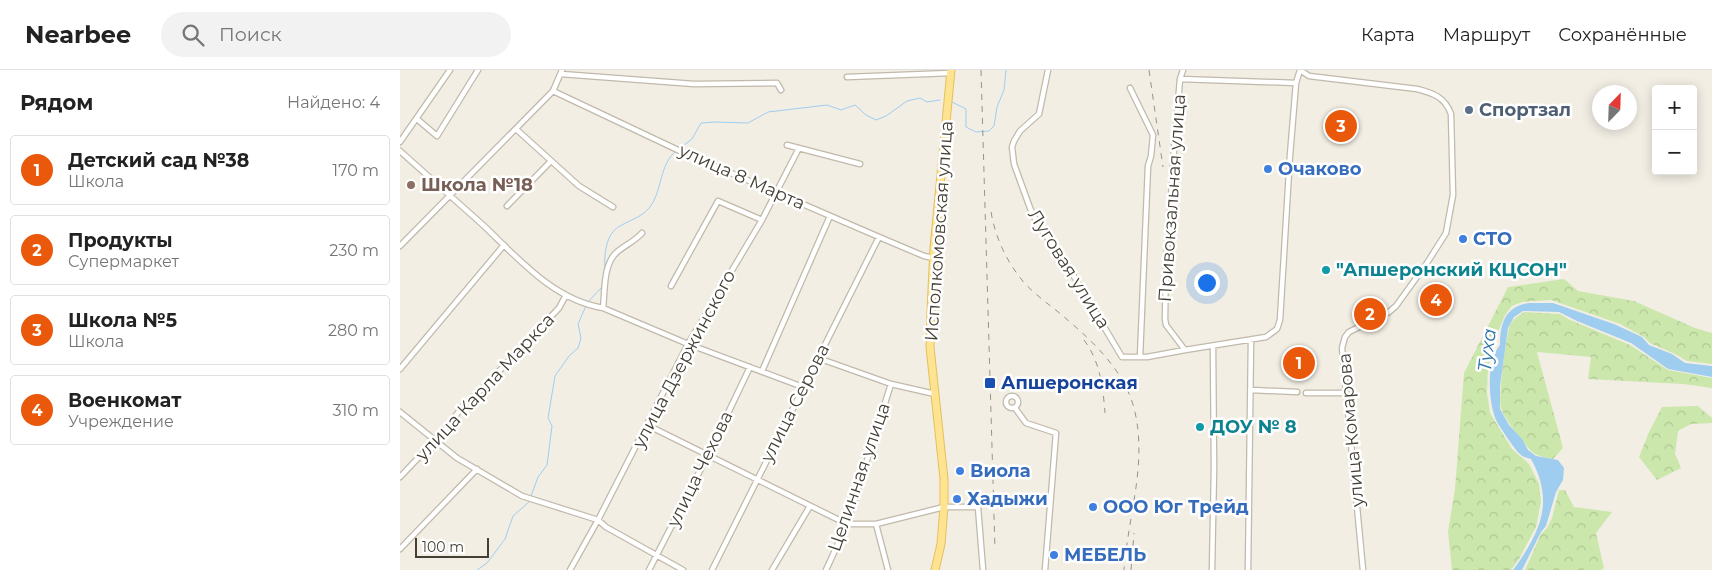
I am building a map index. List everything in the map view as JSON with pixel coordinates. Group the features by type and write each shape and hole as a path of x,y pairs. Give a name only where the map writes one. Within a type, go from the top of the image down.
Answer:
{"main road":[{"name":"Исполкомовская улица","path":"935,570 941,544 944,479 930,347 930,311 951,72"}],"street":[{"path":"400,142 450,70"},
{"path":"416,119 437,136 478,70"},
{"name":"Луговая улица","path":"1048,70 1039,114 1020,132 1014,141 1012,147 1014,164 1038,225 1066,263 1122,357 1140,357"},
{"name":"Привокзальная улица","path":"1183,70 1180,79 1174,148 1166,260 1165,319 1166,325 1185,350"},
{"path":"1140,357 1266,337 1277,329 1280,320 1296,83 1300,70"},
{"name":"улица Комарова","path":"1300,70 1309,76 1417,89 1433,93 1443,99 1452,114 1453,195 1446,233 1396,306 1389,312 1349,332 1345,337 1342,348 1363,570"},
{"path":"400,246 553,91 562,72 694,84 777,83 781,90"},
{"path":"847,77 951,72"},
{"path":"1180,79 1296,83"},
{"name":"Привокзальная улица","path":"1130,88 1153,135 1148,166 1140,357"},
{"name":"улица 8 Марта","path":"553,91 678,150 924,256 934,258"},
{"path":"516,129 579,186 613,207"},
{"path":"787,145 860,164"},
{"name":"улица Дзержинского","path":"570,570 598,520 688,344 762,220 800,148"},
{"path":"400,152 450,195 520,261 551,286 566,295 591,306 603,308 688,344 803,387"},
{"path":"507,206 552,162"},
{"path":"671,286 718,201 762,220"},
{"path":"762,371 830,216"},
{"path":"603,308 609,263 617,252 634,241 642,233"},
{"name":"улица Серова","path":"712,570 879,237"},
{"path":"400,370 504,245"},
{"name":"улица Карла Маркса","path":"400,477 420,456 433,447 462,407 483,388 559,308 566,295"},
{"path":"1248,570 1252,390 1251,340"},
{"path":"1212,570 1214,468 1213,346"},
{"path":"818,358 891,384 935,394"},
{"name":"улица Чехова","path":"649,570 708,455 750,367"},
{"name":"Целинная улица","path":"826,570 847,524 891,384"},
{"path":"1252,390 1297,392"},
{"path":"1306,393 1346,393"},
{"path":"1015,408 1026,423 1056,434 1045,570"},
{"path":"400,412 457,458 522,496 598,520 606,527 683,570"},
{"path":"647,425 847,524 876,524 944,507 978,507 983,570"},
{"path":"400,549 477,469"},
{"path":"772,570 810,506"},
{"path":"876,524 888,570"}],"green space":[{"path":"1564,279 1578,291 1634,301 1695,328 1712,333 1712,364 1687,361 1650,343 1644,337 1620,324 1551,300 1522,302 1512,306 1505,315 1492,347 1488,368 1487,393 1490,413 1512,449 1529,464 1539,484 1541,502 1536,527 1511,570 1452,570 1448,532 1455,489 1464,373 1508,287"},
{"path":"1524,312 1560,314 1630,345 1668,370 1712,378 1712,388 1683,384 1588,379 1591,357 1537,352 1563,448 1553,459 1537,455 1531,451 1511,425 1501,408 1500,402 1508,331 1513,321"},
{"path":"1698,406 1712,418 1712,423 1691,424 1678,431 1675,454 1681,468 1657,480 1639,457 1662,407"},
{"path":"1559,490 1565,490 1574,507 1612,512 1596,533 1604,568 1601,570 1525,570 1541,534 1547,528 1552,518"}],"water":[{"path":"1529,303 1553,303 1614,324 1642,337 1649,345 1672,354 1685,363 1712,366 1712,377 1668,369 1631,343 1559,312 1523,311 1514,317 1508,328 1500,386 1500,409 1509,425 1522,439 1528,450 1536,456 1558,460 1564,468 1563,480 1556,492 1546,526 1541,532 1522,570 1513,570 1531,543 1537,530 1543,503 1542,489 1531,459 1524,457 1518,452 1496,420 1491,403 1490,371 1495,352 1500,345 1501,330 1506,317 1514,308"}],"waterway":[{"path":"952,102 966,109 966,127 976,132 989,131 994,126 997,107 1004,90 1006,70"},
{"path":"679,149 692,139 701,123 748,123 768,112 827,105 841,110 855,105 866,115 876,120 886,116 907,101 920,98 927,102 940,100"},
{"path":"605,271 605,252 611,234 620,226 649,208 655,198 664,169 676,151"},
{"path":"588,302 602,287"},
{"path":"531,496 538,477 547,465 552,426 548,418 555,376 569,356 578,348 581,338 578,324 586,306"},
{"path":"477,570 487,563 505,539 513,516 529,502"}],"railway":[{"path":"981,70 995,550"},
{"path":"1149,70 1163,167"},
{"path":"991,212 1001,245 1018,275 1031,290 1092,342 1113,366 1129,393 1138,428 1139,448 1136,489 1124,570"},
{"path":"1084,340 1097,365 1102,384 1105,413"},
{"path":"1131,570 1134,533"}],"place":[{"name":"Спортзал","path":"1469,110"},
{"name":"Школа №5","path":"1341,126"},
{"name":"Очаково","path":"1268,169"},
{"name":"Школа №18","path":"411,185"},
{"name":"СТО","path":"1463,239"},
{"name":"\"Апшеронский КЦСОН\"","path":"1326,270"},
{"name":"Военкомат","path":"1436,300"},
{"name":"Продукты","path":"1370,314"},
{"name":"Детский сад №38","path":"1299,363"},
{"name":"Апшеронская","path":"990,383"},
{"name":"ДОУ № 8","path":"1200,427"},
{"name":"Виола","path":"960,471"},
{"name":"Хадыжи","path":"957,499"},
{"name":"ООО Юг Трейд","path":"1093,507"},
{"name":"МЕБЕЛЬ","path":"1054,555"}],"water label":[{"name":"Туха","path":"1487,350"}]}
